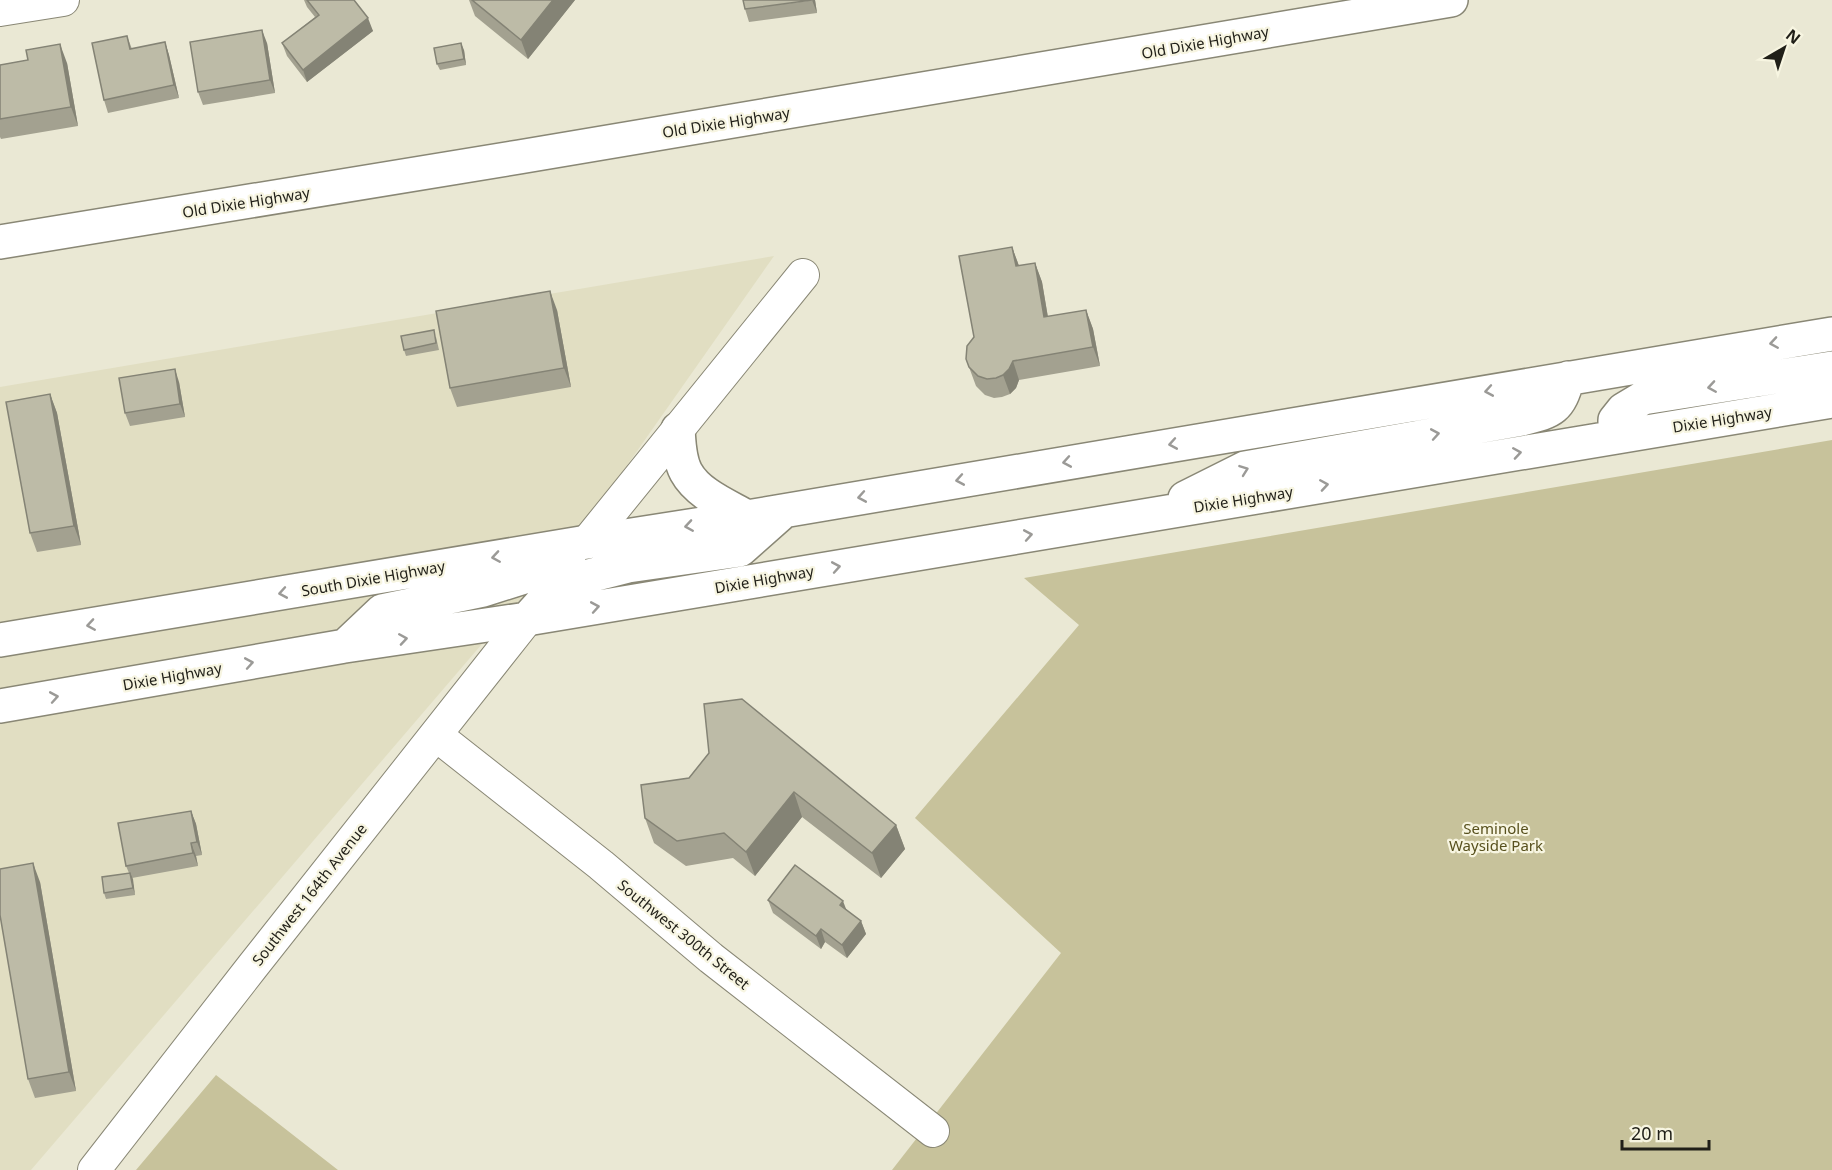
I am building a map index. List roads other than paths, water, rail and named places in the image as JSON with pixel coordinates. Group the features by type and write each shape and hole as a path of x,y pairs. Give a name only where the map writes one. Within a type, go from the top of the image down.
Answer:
{"main road":[{"name":"Old Dixie Highway","path":"0,242 1451,0"},
{"path":"678,429 681,456 686,471 692,479 707,494 747,518 1125,452 1832,334"},
{"path":"1615,437 1615,420 1623,410 1643,398 1832,368"},
{"path":"1154,514 1245,468 1522,419 1548,412 1562,399 1568,378"},
{"name":"Dixie Highway","path":"527,619 1832,400"},
{"path":"345,646 527,619 546,598 569,581 628,566 740,550 784,511"},
{"name":"South Dixie Highway","path":"0,640 587,542 747,518"},
{"path":"345,646 382,611 483,590 543,571 587,542"},
{"name":"Dixie Highway","path":"0,706 345,646"}],"street":[{"path":"0,10 63,0"},
{"path":"587,542 803,275"},
{"name":"Southwest 164th Avenue","path":"94,1170 527,619"},
{"name":"Southwest 300th Street","path":"436,735 601,865 711,958 933,1131"}],"park label":[{"name":"Seminole Wayside Park","path":"1496,836"}]}
